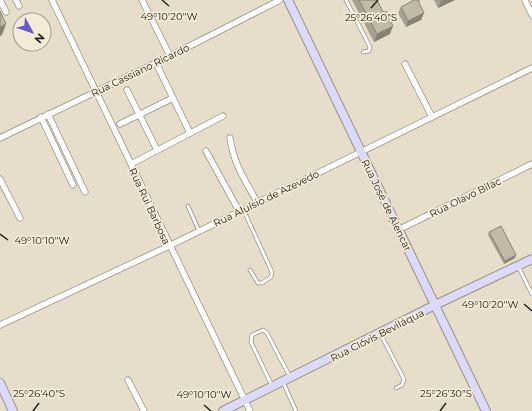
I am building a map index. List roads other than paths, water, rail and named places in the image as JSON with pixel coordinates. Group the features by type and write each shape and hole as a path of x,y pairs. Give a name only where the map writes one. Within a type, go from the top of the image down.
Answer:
{"street":[{"path":"0,0 6,12"},
{"path":"16,0 19,6"},
{"name":"Rua Rui Barbosa","path":"52,0 169,246 250,411"},
{"path":"142,0 170,56"},
{"name":"Rua Cassiano Ricardo","path":"0,137 156,63 280,0"},
{"name":"Rua José de Alencar","path":"288,0 486,411"},
{"path":"524,0 532,15"},
{"path":"156,63 190,133"},
{"path":"405,64 432,117"},
{"name":"Rua Aluísio de Azevedo","path":"0,326 169,246 532,68"},
{"path":"127,90 158,150"},
{"path":"120,124 173,98"},
{"path":"48,114 85,192"},
{"path":"131,164 223,116"},
{"path":"41,117 73,185"},
{"path":"230,138 233,156 237,167 257,202"},
{"path":"206,151 241,210"},
{"name":"Rua Olavo Bilac","path":"398,230 532,164"},
{"path":"0,179 20,218"},
{"name":"Rua Clóvis Beviláqua","path":"223,411 435,305 532,259"},
{"path":"128,380 144,411"},
{"path":"0,383 13,411"}],"lane":[{"path":"346,0 370,47 369,51 363,52"},
{"path":"188,206 199,231"},
{"path":"241,210 272,272 271,276 262,283 258,283 250,270"},
{"path":"518,266 532,294"},
{"path":"273,387 250,342 252,336 262,330 267,333 287,380 296,411"},
{"path":"380,333 404,379 402,385 396,388"}]}
